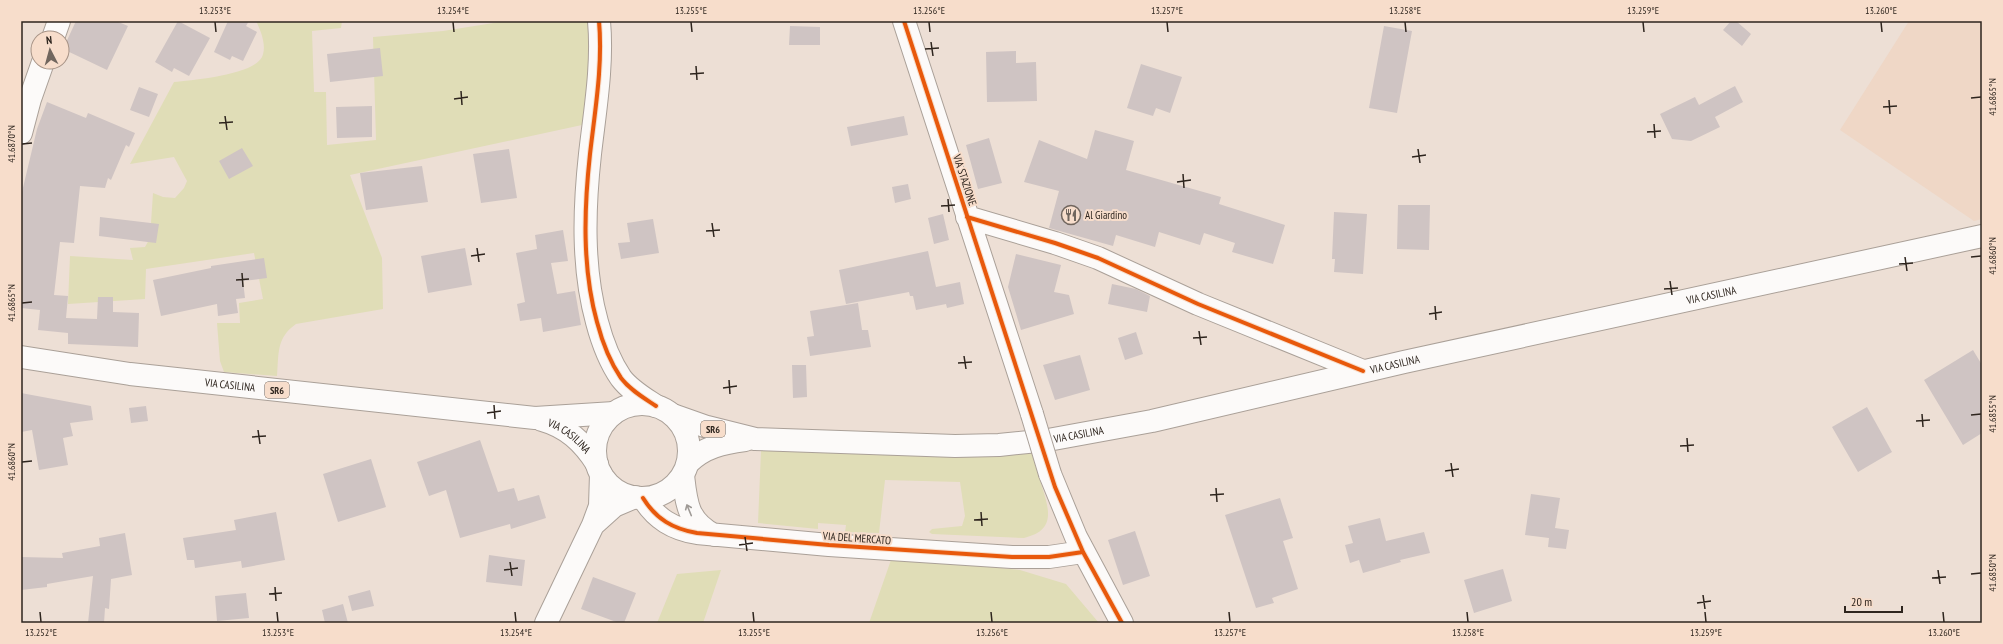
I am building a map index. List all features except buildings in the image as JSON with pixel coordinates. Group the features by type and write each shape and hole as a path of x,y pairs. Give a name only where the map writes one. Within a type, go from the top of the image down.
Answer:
{"street":[{"path":"593,525 614,506 639,498 659,495 672,487 685,469 689,450 687,436 681,425 664,410 638,394 621,378 606,349 591,296 588,267 587,186 598,82 599,21"},
{"name":"VIA STAZIONE","path":"904,21 1032,414 1050,474 1064,513 1083,552 1122,623"},
{"path":"21,132 40,70"},
{"path":"967,217 1055,243 1098,258 1198,304 1363,371"},
{"name":"VIA CASILINA","path":"664,410 707,427 754,438 947,446 985,446 1024,443 1138,424 1363,371 1982,236"},
{"name":"VIA CASILINA","path":"21,357 130,374 535,418 617,412"},
{"path":"617,412 622,396 621,378"},
{"path":"546,623 593,525 602,498 599,469 595,450 598,436 604,424 617,412 638,405 664,410"},
{"name":"VIA CASILINA","path":"535,418 567,431 581,442 599,469"},
{"name":"VIA CASILINA","path":"685,469 701,452 710,447 754,438"},
{"path":"599,469 610,485 621,493 639,498"},
{"name":"VIA DEL MERCATO","path":"685,469 687,503 692,516 700,526 714,534"},
{"name":"VIA DEL MERCATO","path":"639,498 667,524 686,532 856,547 1025,557 1060,556 1083,552"}],"shaded area":[{"path":"256,21 342,21 341,28 312,31 314,92 326,92 327,145 376,140 373,37 443,31 506,21 591,21 587,112 582,125 350,175 382,258 383,309 296,324 285,335 282,341 277,376 224,372 220,361 217,323 240,323 239,303 263,299 254,253 146,269 145,299 68,304 70,256 133,260 130,248 145,247 150,238 153,193 163,197 175,198 184,188 187,181 174,157 130,164 174,82 222,76 247,68 256,63 262,57 264,43"},
{"path":"1909,21 1982,21 1982,219 1974,221 1840,130"},
{"path":"742,448 1032,451 1047,504 1048,519 1041,530 1034,535 1024,538 932,534 929,532 932,529 962,526 965,516 960,482 885,480 879,533 845,532 846,525 818,523 818,529 758,523 761,451"},
{"path":"892,557 1020,570 1066,584 1099,623 869,623"},
{"path":"721,570 703,623 657,623 677,574"}],"cycle path":[{"path":"599,21 599,71 586,196 587,260 592,302 599,329 613,365 621,378 637,394 656,406"},
{"path":"904,21 1055,487 1083,552 1122,623"},
{"path":"967,217 1055,243 1098,258 1198,304 1363,371"},
{"path":"643,498 654,512 666,522 680,529 697,533 829,545 1012,557 1049,557 1083,552"}],"place":[{"name":"Al Giardino","path":"1071,215"}]}
